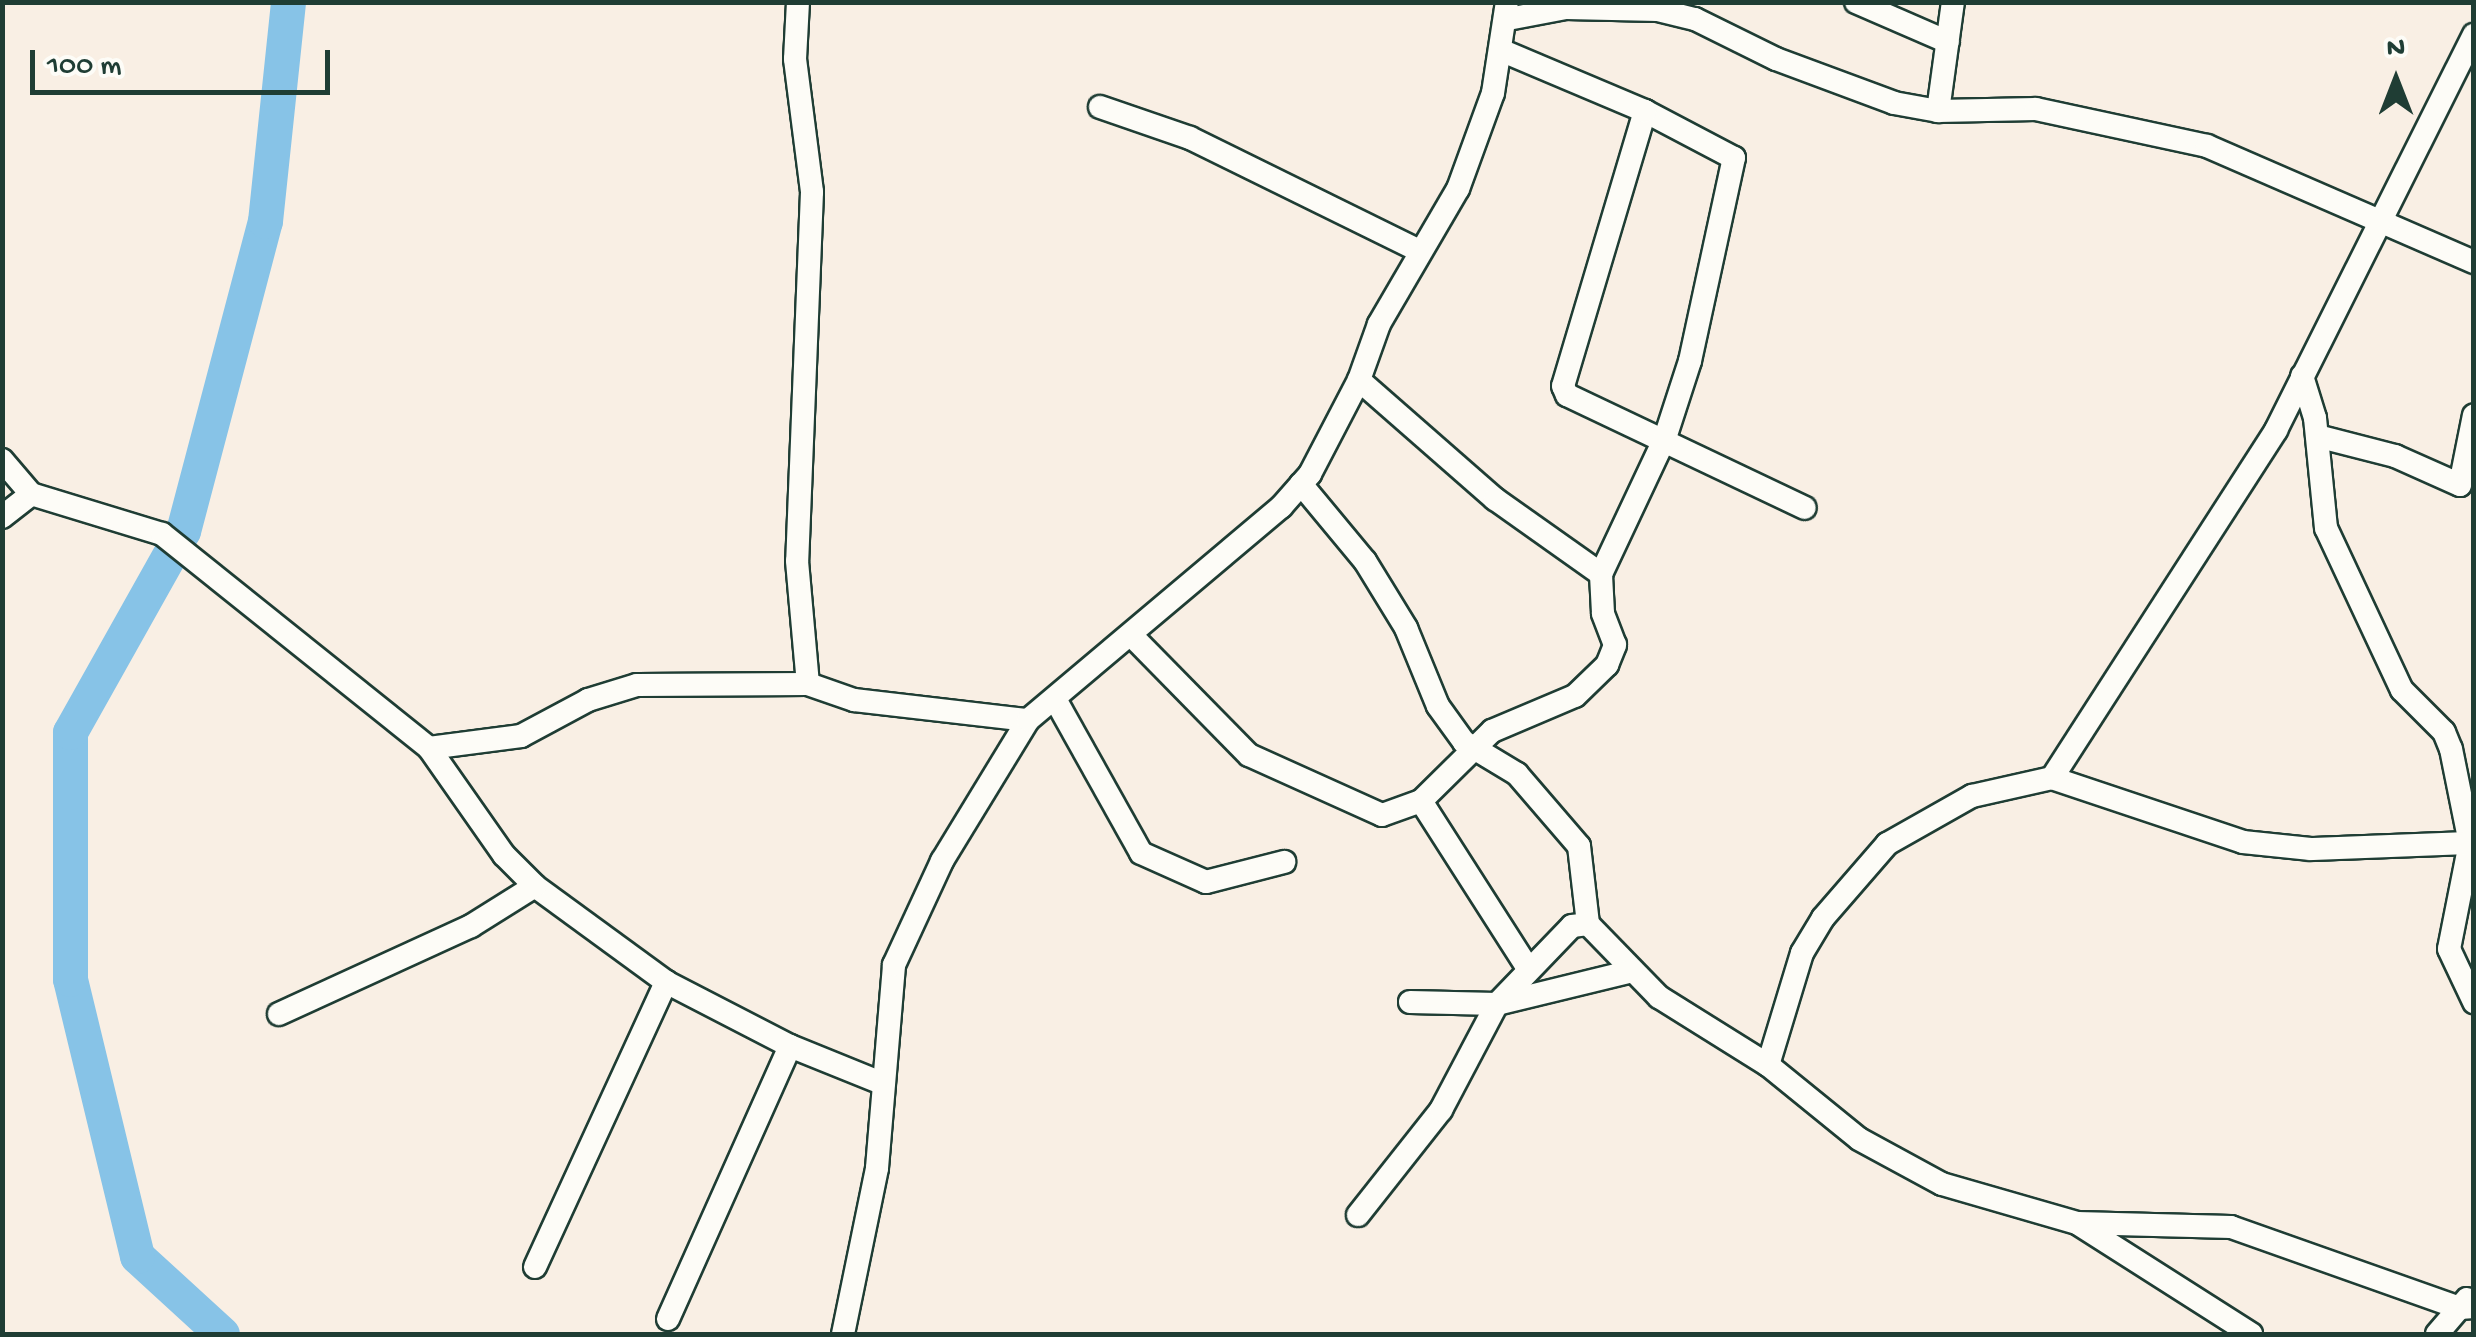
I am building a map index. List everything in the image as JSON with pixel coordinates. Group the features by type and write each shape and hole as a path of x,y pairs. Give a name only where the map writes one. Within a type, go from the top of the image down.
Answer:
{"street":[{"path":"798,2 795,59 812,192 798,560 808,684"},
{"path":"1856,2 1948,42"},
{"path":"1938,111 1953,2"},
{"path":"844,1334 877,1168 894,965 902,943 960,828 1028,720 1056,700 1301,484 1358,380 1418,250 1458,189 1503,52 1507,11 1658,10 1694,19 1840,84 1938,111 2022,108 2094,118 2258,164 2474,262"},
{"path":"2052,778 2224,516 2335,319 2377,219 2474,36"},
{"path":"1131,635 1249,755 1363,811 1398,813 1422,801 1476,754 1492,731 1575,696 1607,664 1615,645 1603,613 1601,574 1665,438 1690,361 1735,167 1727,150 1503,52"},
{"path":"1100,107 1190,138 1418,250"},
{"path":"1645,111 1561,375 1567,395 1665,438 1805,508"},
{"path":"2302,376 2317,436 2326,528 2402,690 2444,732 2470,843 2449,948 2474,1002"},
{"path":"1358,380 1495,499 1601,574"},
{"path":"2317,436 2396,456 2460,485 2474,416"},
{"path":"2,460 31,494 162,534 429,748 504,854 535,886 666,982 790,1046 884,1084"},
{"path":"1301,484 1365,560 1406,628 1438,706 1476,754 1516,774 1579,846 1588,924 1659,997 1768,1066 1900,1166 2077,1224 2252,1334"},
{"path":"2,517 31,494"},
{"path":"429,748 521,736 588,700 637,685 808,684 854,700 1028,720"},
{"path":"1056,700 1140,853 1206,882 1284,862"},
{"path":"1768,1066 1802,953 1867,862 1972,796 2052,778 2243,842 2310,849 2470,843"},
{"path":"1422,801 1527,967"},
{"path":"279,1014 472,926 535,886"},
{"path":"1358,1214 1440,1110 1497,1004 1527,967 1572,926 1588,924"},
{"path":"1410,1002 1497,1004 1632,971"},
{"path":"534,1267 666,982"},
{"path":"668,1320 790,1046"},
{"path":"2077,1224 2231,1228 2469,1302 2437,1334"}],"waterway":[{"path":"222,1334 137,1256 70,979 70,732 183,531 265,221 288,2"}]}
